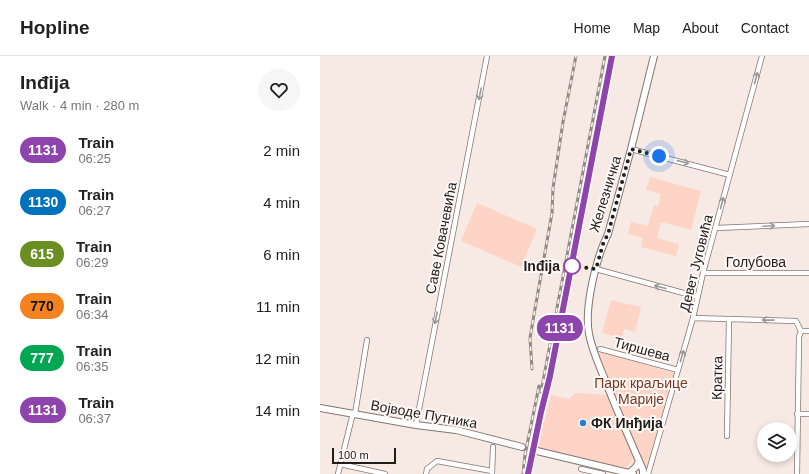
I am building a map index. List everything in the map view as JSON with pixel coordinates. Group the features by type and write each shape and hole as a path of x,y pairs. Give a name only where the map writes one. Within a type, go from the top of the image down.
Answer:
{"street":[{"name":"Саве Ковачевића","path":"416,424 487,56"},
{"name":"Железничка","path":"643,474 597,360 589,333 588,321 596,269 603,244 608,234 654,56"},
{"name":"Девет Југовића","path":"648,474 693,318 703,273 762,56"},
{"path":"631,149 730,175"},
{"path":"716,228 809,224"},
{"path":"596,269 698,297"},
{"name":"Голубова","path":"703,273 809,273"},
{"path":"693,318 796,321 801,331 799,337 797,474"},
{"name":"Кратка","path":"727,436 729,319"},
{"path":"801,331 809,331"},
{"path":"338,474 354,414 367,340"},
{"name":"Тиршева","path":"600,349 678,370"},
{"name":"Војводе Путника","path":"320,408 456,430 522,447"},
{"path":"797,414 809,414"},
{"path":"426,474 427,469 437,461 492,472 493,447"},
{"path":"537,451 631,473 639,461"},
{"path":"340,464 385,474"},
{"path":"581,469 603,474"}],"green space":[{"path":"650,177 701,191 691,230 661,222 657,238 679,244 676,256 641,247 643,238 628,234 631,222 648,226 654,205 658,206 661,194 646,190"},
{"path":"477,203 537,229 521,267 461,241"},
{"path":"611,300 641,307 635,332 624,329 622,338 602,333"},
{"name":"Парк краљице Марије","path":"597,351 674,373 646,474"},
{"name":"ФК Инђија","path":"574,393 611,395 635,458 624,470 537,448 551,395 570,399"}],"tunnel":[{"path":"522,447 537,451"}],"railway":[{"path":"532,369 530,338 552,213 553,188 563,122 576,56"},
{"path":"541,392 605,56"},
{"path":"528,474 550,376 613,56"},
{"path":"523,473 525,455 539,386"}],"train":[{"name":"1131","path":"528,474 574,258 612,56"}],"place":[{"name":"Inđija","path":"572,266"},
{"name":"ФК Инђија","path":"583,423"}],"route":[{"path":"572,266 596,269 597,260 608,234 631,149 659,156"}]}
